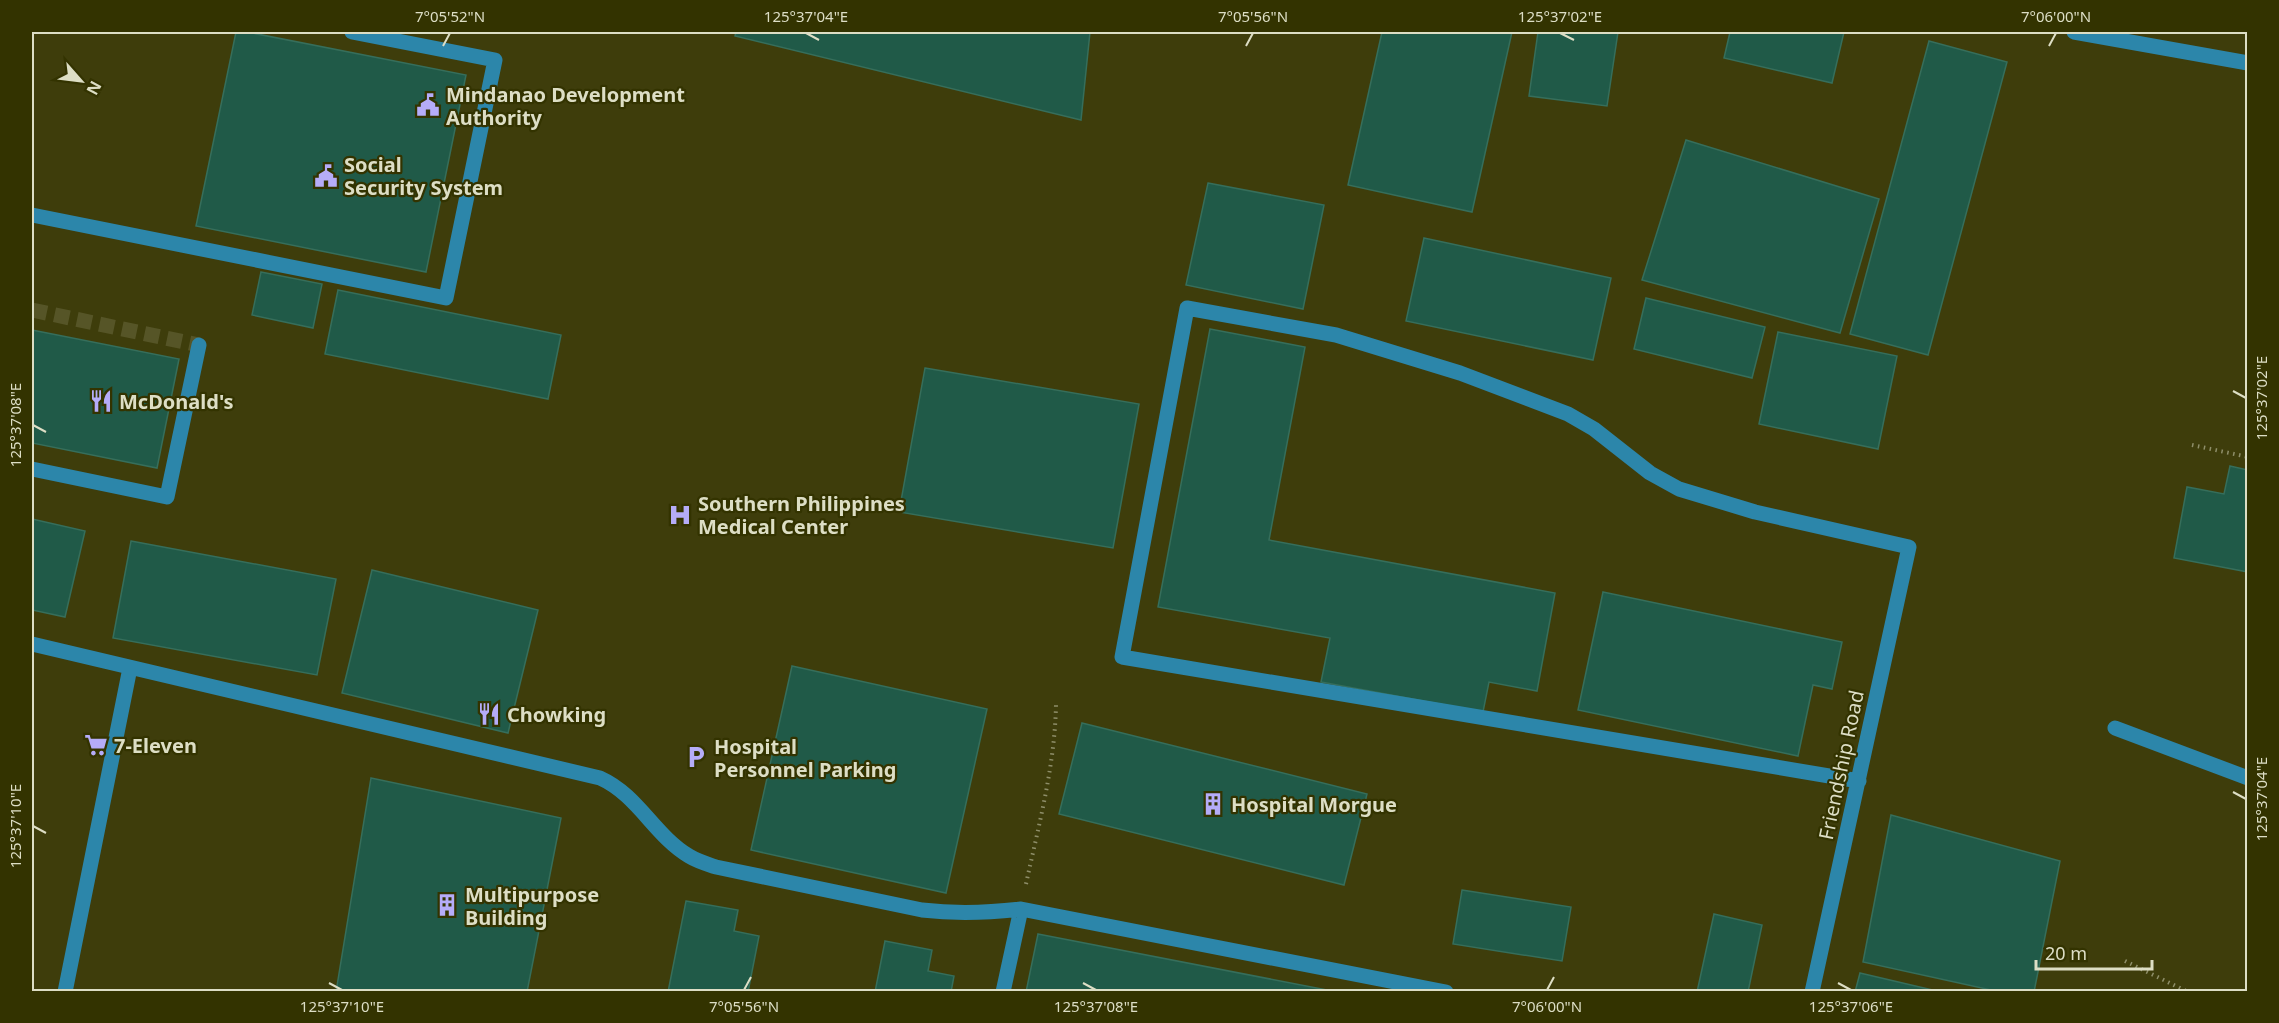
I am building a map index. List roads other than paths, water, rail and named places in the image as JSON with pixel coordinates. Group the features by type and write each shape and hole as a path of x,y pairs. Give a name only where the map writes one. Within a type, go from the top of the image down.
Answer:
{"street":[{"path":"32,215 446,298 495,60 352,32"},
{"path":"2074,32 2247,63"},
{"name":"Friendship Road","path":"1812,992 1859,781 1910,547 1755,512 1679,489 1650,473 1594,429 1568,414 1460,373 1336,335 1187,308 1122,657 1859,781"},
{"path":"32,469 167,497 198,345"},
{"path":"32,644 600,778 615,785 633,800 664,836 690,857 716,867 922,910 954,914 1021,909 1446,992"},
{"path":"64,992 130,668"},
{"path":"2115,728 2247,778"},
{"path":"1003,992 1021,909"},
{"path":"1364,992 1368,976"}],"tunnel":[{"path":"32,310 199,345"}],"place":[{"name":"Mindanao Development Authority","path":"428,105"},
{"name":"Social Security System","path":"326,176"},
{"name":"McDonald's","path":"101,401"},
{"name":"Southern Philippines Medical Center","path":"680,515"},
{"name":"Chowking","path":"489,714"},
{"name":"7-Eleven","path":"96,745"},
{"name":"Hospital Personnel Parking","path":"696,757"},
{"name":"Hospital Morgue","path":"1213,804"},
{"name":"Multipurpose Building","path":"447,905"}]}
